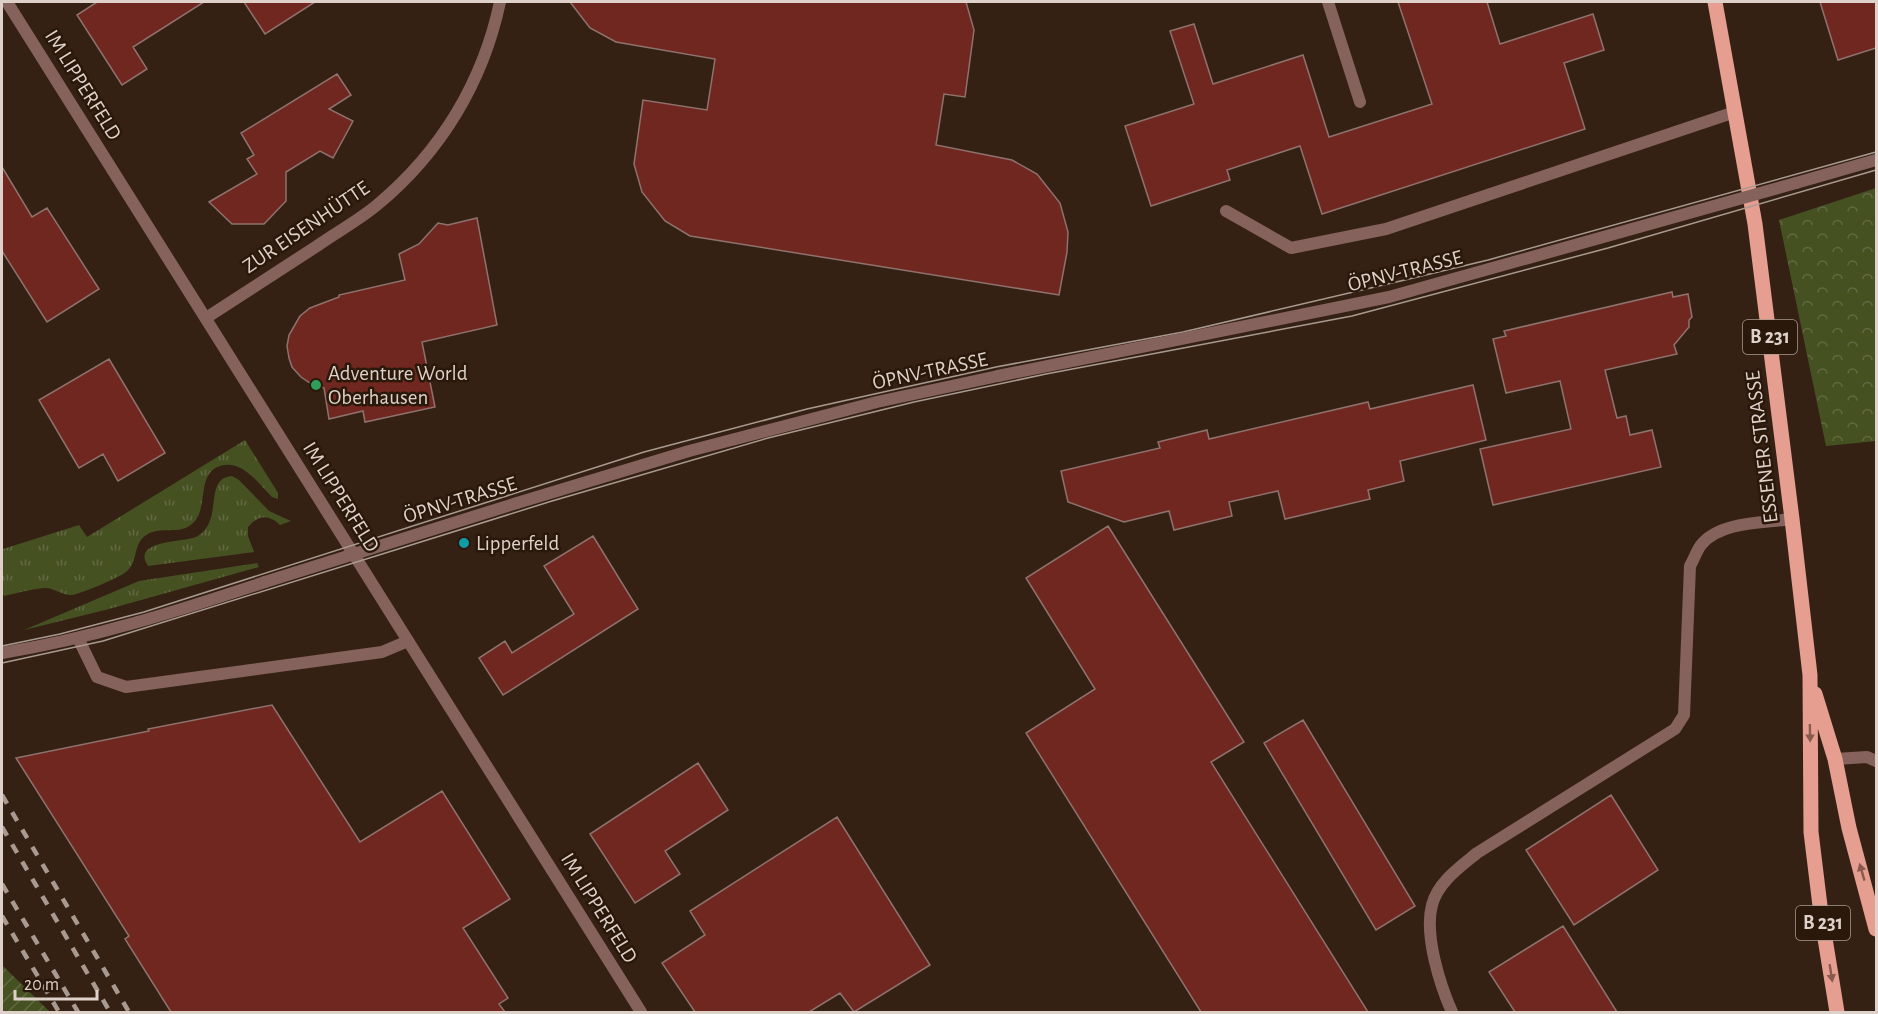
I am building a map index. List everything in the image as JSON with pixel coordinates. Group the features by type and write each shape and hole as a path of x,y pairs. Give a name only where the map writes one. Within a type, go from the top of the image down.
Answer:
{"main road":[{"name":"ESSENER STRASSE","path":"1715,2 1755,224 1792,519 1810,675 1811,832 1821,914 1837,1012"},
{"name":"ESSENER STRASSE","path":"1810,675 1835,759 1876,929"}],"street":[{"name":"IM LIPPERFELD","path":"7,2 641,1012"},
{"name":"ZUR EISENHÜTTE","path":"206,318 378,205 432,149 449,127 478,74 500,2"},
{"path":"1328,2 1360,102"},
{"path":"1227,211 1291,248 1386,229 1735,112"},
{"name":"ÖPNV-TRASSE","path":"2,653 78,638 163,616 517,503 689,451 877,402 1389,297 1876,160"},
{"path":"1452,1012 1443,993 1432,946 1430,920 1432,904 1439,890 1454,871 1477,853 1675,729 1684,715 1690,566 1701,545 1716,532 1727,528 1792,519"},
{"path":"78,638 97,677 126,687 382,652 408,641"},
{"path":"1835,759 1867,757 1876,761"}],"green space":[{"path":"1876,188 1876,441 1826,446 1779,220"},
{"path":"245,440 278,493 278,499 272,497 242,469 228,465 220,466 208,475 201,507 195,521 184,529 160,530 148,534 137,547 133,563 126,572 71,595 45,588 4,596 2,592 3,549 79,525 87,537"},
{"path":"232,476 239,480 269,511 291,521 280,525 264,517 252,523 248,527 248,536 254,552 148,566 144,557 153,546 192,538 206,529 213,511 218,484 223,478"},
{"path":"257,563 259,567 24,630 139,581"},
{"path":"2,965 50,1012 2,1012"}],"building":[{"path":"97,2 204,2 133,47 147,69 122,85 77,15"},
{"path":"244,2 315,2 265,34"},
{"path":"570,2 966,2 974,30 965,97 944,94 936,145 1012,160 1037,174 1060,203 1068,232 1067,252 1059,295 690,236 665,221 642,192 634,164 643,100 707,110 715,59 616,42 590,28"},
{"path":"1398,2 1487,2 1500,44 1593,14 1604,50 1564,63 1585,129 1322,214 1300,146 1227,170 1230,180 1151,206 1125,126 1194,104 1170,31 1194,24 1213,84 1303,55 1329,137 1432,104"},
{"path":"1820,2 1876,2 1876,48 1838,60"},
{"path":"337,74 351,95 329,109 353,121 333,158 320,151 286,172 286,201 264,224 232,224 209,202 257,174 247,159 254,155 241,133"},
{"path":"2,167 32,217 47,208 99,289 47,322 2,251"},
{"path":"477,218 497,325 422,342 435,407 365,422 363,411 329,419 324,388 301,377 292,367 289,358 287,346 289,335 300,316 310,308 339,297 339,295 405,280 399,254 419,244 438,223 448,225"},
{"path":"1672,292 1673,297 1688,294 1692,317 1689,320 1689,327 1674,345 1677,354 1605,370 1617,418 1626,416 1630,435 1652,430 1661,467 1493,505 1480,449 1571,429 1560,381 1506,393 1493,339 1506,336 1504,331"},
{"path":"109,359 165,453 118,481 103,454 79,468 39,400"},
{"path":"1473,385 1486,440 1400,461 1404,481 1368,490 1370,499 1285,519 1278,491 1229,502 1232,516 1174,530 1169,511 1124,522 1068,502 1061,471 1160,448 1158,442 1207,430 1209,439 1368,402 1370,409"},
{"path":"1108,526 1244,742 1211,762 1368,1012 1201,1012 1026,733 1095,689 1026,578"},
{"path":"593,536 638,609 503,695 479,658 505,641 512,653 574,614 544,566"},
{"path":"272,705 360,842 442,791 510,899 463,928 508,998 499,1004 505,1012 171,1012 125,939 129,936 16,758"},
{"path":"1303,720 1415,906 1376,930 1264,743"},
{"path":"698,763 728,810 665,851 680,874 635,903 590,834"},
{"path":"1611,795 1658,870 1574,925 1526,850"},
{"path":"837,817 930,965 854,1012 840,993 809,1012 695,1012 662,963 705,935 690,911"},
{"path":"1563,926 1617,1012 1515,1012 1489,972"}],"tram line":[{"path":"2,646 60,634 144,612 644,452 807,409 996,367 1183,332 1409,279 1488,260 1876,152"},
{"path":"2,663 103,641 552,501 768,438 914,402 1046,374 1352,316 1608,248 1876,170"}],"railway":[{"path":"2,795 129,1012"},
{"path":"2,827 110,1012"},
{"path":"2,884 78,1012"},
{"path":"2,916 59,1012"}],"place":[{"name":"Adventure World Oberhausen","path":"316,385"},
{"name":"Lipperfeld","path":"464,543"}]}
